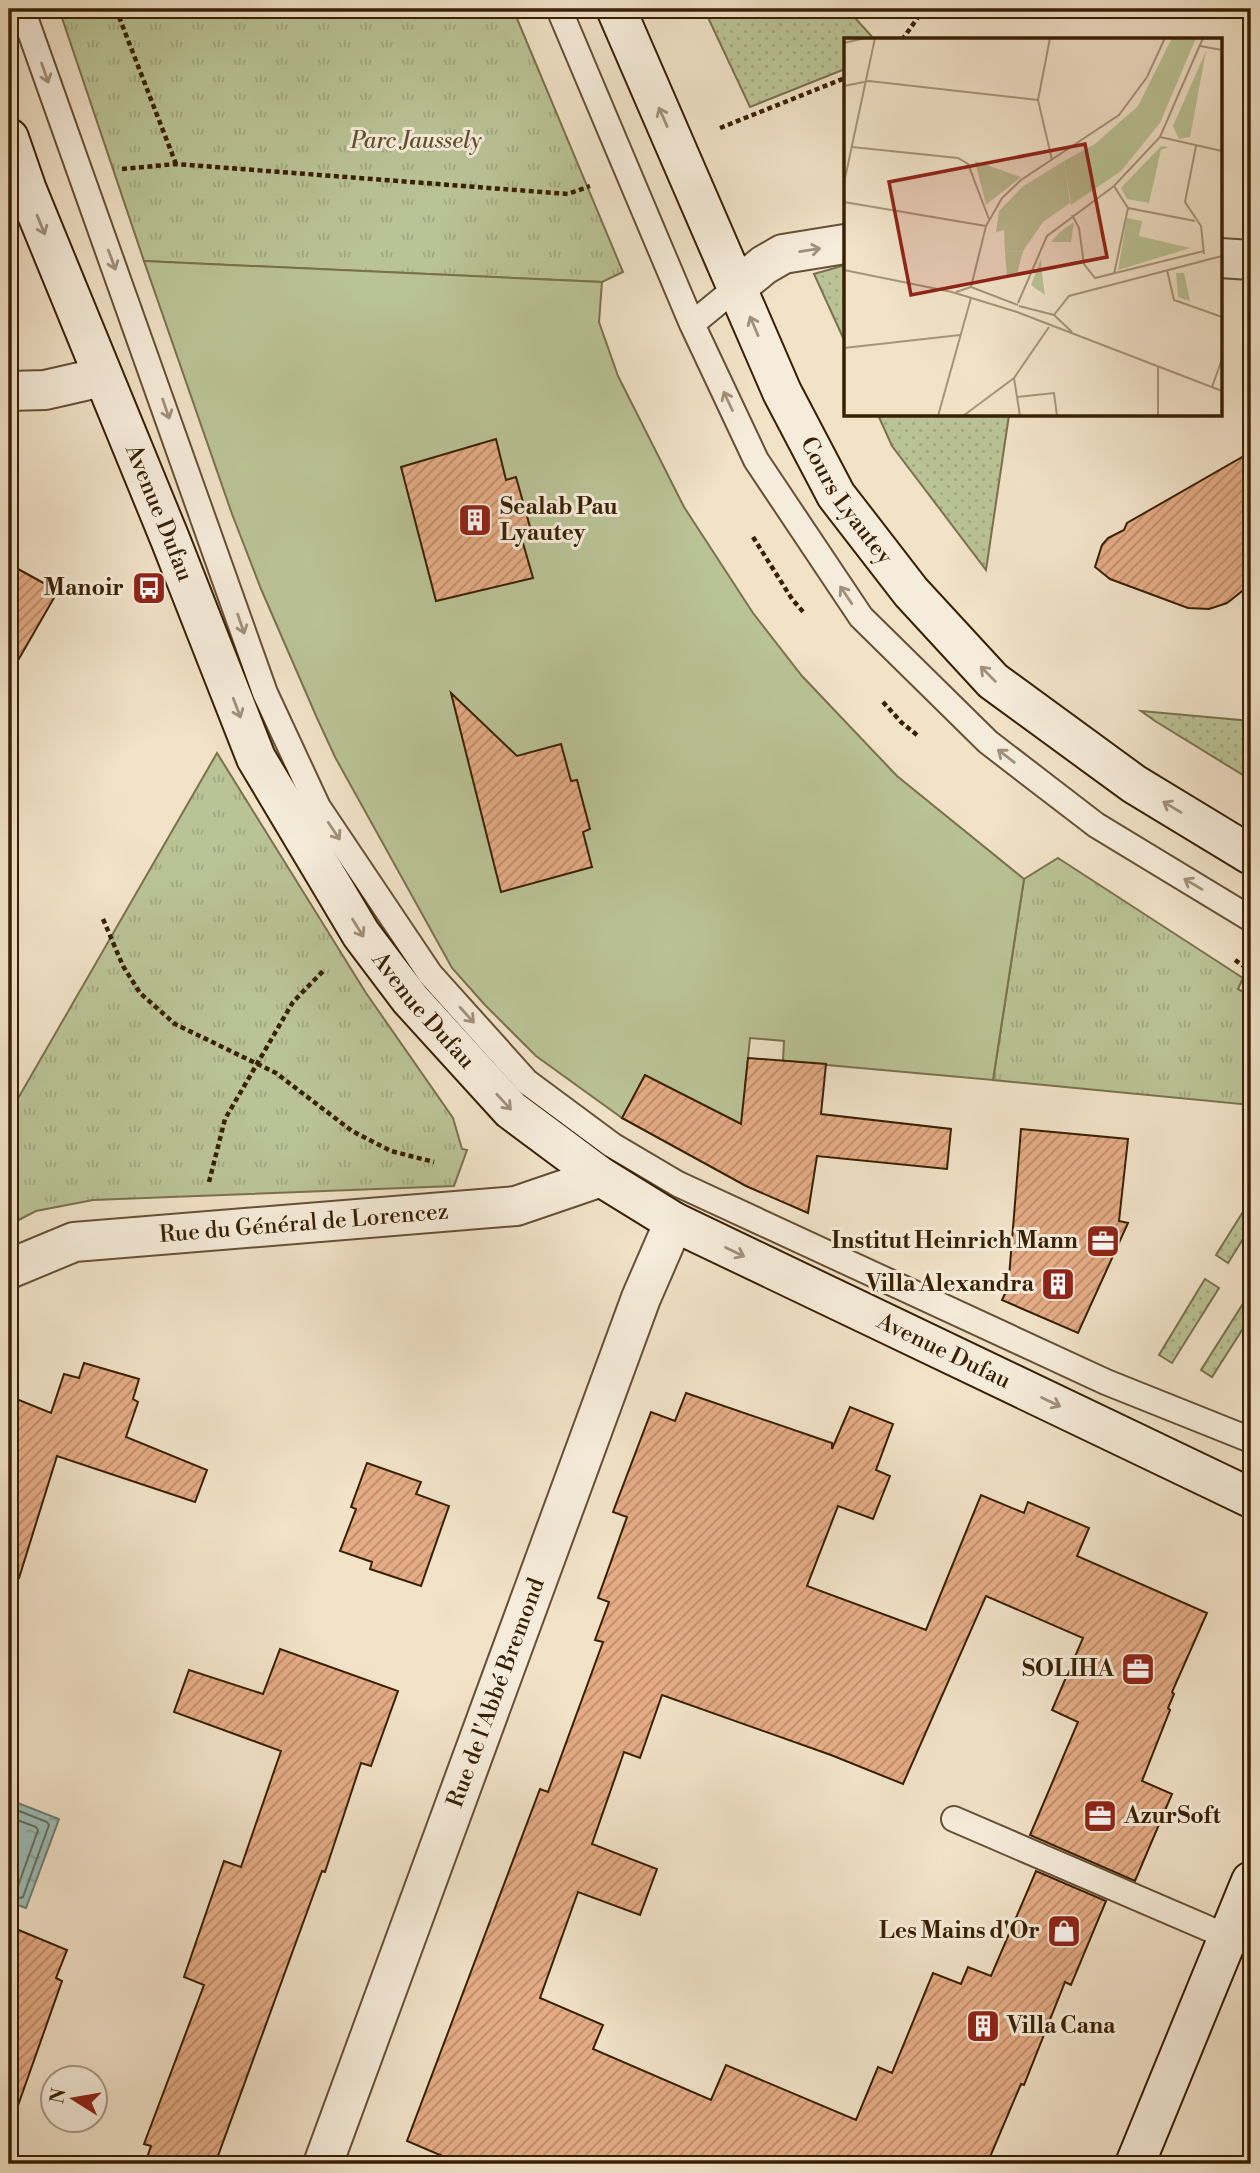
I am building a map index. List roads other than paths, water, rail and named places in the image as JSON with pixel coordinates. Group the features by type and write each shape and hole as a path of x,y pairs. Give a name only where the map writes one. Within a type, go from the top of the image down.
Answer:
{"main road":[{"name":"Cours Lyautey","path":"616,9 782,392 836,495 911,592 993,681 1133,784 1251,855"},
{"name":"Avenue Dufau","path":"9,138 27,190 170,539 256,758 361,934 410,999 511,1110 601,1177 674,1222 1251,1498"},
{"path":"737,287 764,265 783,254 844,244"},
{"path":"1222,258 1251,260"},
{"path":"9,391 45,390 102,377"},
{"name":"Rue du Général de Lorencez","path":"9,1269 74,1242 516,1206 601,1177"},
{"name":"Rue de l'Abbé Bremond","path":"323,2164 636,1311 674,1222"},
{"path":"1135,2164 1251,1881"}],"lane":[{"path":"22,9 265,693 318,807 430,974 527,1082 612,1145 678,1184 1106,1382 1251,1440"},
{"path":"559,9 692,324 756,460 860,617 988,742 1074,809 1251,919"},
{"path":"692,324 737,287"},
{"path":"954,1819 1228,1937"}],"water":[{"path":"10,1800 59,1819 26,1908 9,1902"}],"place":[{"name":"Sealab Pau Lyautey","path":"475,520"},
{"name":"Manoir","path":"149,588"},
{"name":"Institut Heinrich Mann","path":"1103,1241"},
{"name":"Villa Alexandra","path":"1058,1284"},
{"name":"SOLIHA","path":"1138,1669"},
{"name":"AzurSoft","path":"1100,1816"},
{"name":"Les Mains d'Or","path":"1064,1931"},
{"name":"Villa Cana","path":"983,2026"}],"park label":[{"name":"Parc Jaussely","path":"416,141"}]}
